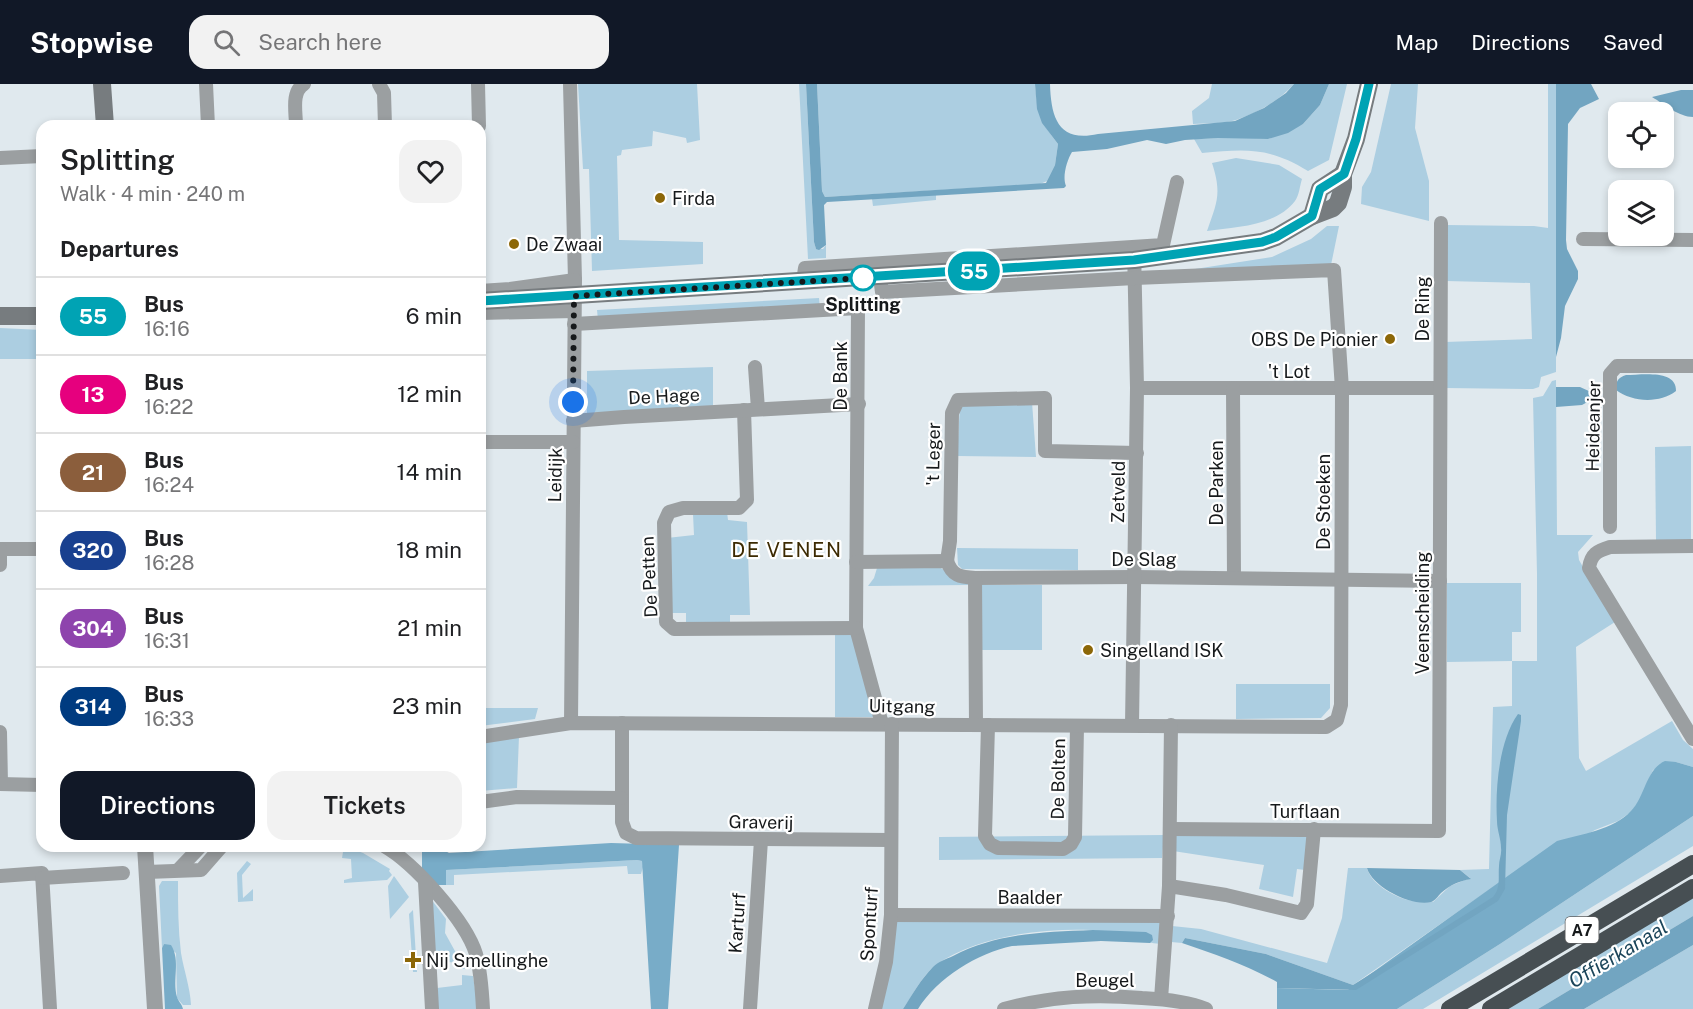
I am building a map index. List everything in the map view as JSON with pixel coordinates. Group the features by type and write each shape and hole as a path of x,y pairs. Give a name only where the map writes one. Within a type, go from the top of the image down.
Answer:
{"highway":[{"name":"A7","path":"1450,1009 1693,864"},
{"name":"A7","path":"1491,1009 1693,888"}],"main road":[{"path":"102,84 105,120"},
{"path":"486,301 574,303 803,281 881,284 1134,262 1262,242 1338,203 1369,84"},
{"path":"0,316 36,316"}],"street":[{"path":"207,84 208,120"},
{"path":"296,120 295,94 304,84"},
{"path":"379,84 384,93 385,120"},
{"path":"478,84 478,120"},
{"name":"Leidijk","path":"570,84 574,303 571,723"},
{"path":"0,158 36,156"},
{"path":"803,281 805,268 1134,262 1163,245 1177,182"},
{"name":"De Ring","path":"1440,391 1441,223"},
{"path":"1583,239 1693,240"},
{"name":"De Stoeken","path":"1134,262 1334,270 1342,389 1341,705 1337,720 1326,727"},
{"name":"Zetveld","path":"1132,725 1137,453 1134,262"},
{"path":"486,291 510,289 574,303"},
{"path":"486,312 574,303"},
{"name":"De Bank","path":"574,303 858,309 856,628 887,724"},
{"name":"Heideanjer","path":"1610,527 1611,374 1617,366 1693,366"},
{"path":"751,409 755,368"},
{"name":"'t Lot","path":"1137,388 1440,391"},
{"name":"De Parken","path":"1233,388 1234,578"},
{"name":"Veenscheiding","path":"1439,831 1440,391"},
{"name":"'t Leger","path":"947,561 950,541 952,413 958,400 1045,398 1045,451 1137,453"},
{"name":"De Hage","path":"573,421 859,404"},
{"name":"De Petten","path":"751,409 747,500 739,508 683,508 669,512 664,523 666,622 674,629 856,628"},
{"path":"486,442 573,442"},
{"path":"1693,546 1610,547 1597,551 1590,559 1589,568 1693,739"},
{"path":"0,565 0,549 36,549"},
{"path":"856,562 947,561"},
{"name":"De Slag","path":"947,561 950,570 957,576 975,578 1135,577 1440,581"},
{"path":"975,578 982,725"},
{"name":"Uitgang","path":"486,736 571,723 1326,727"},
{"name":"Graverij","path":"622,723 622,822 626,833 636,838 891,840"},
{"path":"887,724 891,840"},
{"name":"De Bolten","path":"982,725 985,836 990,844 998,848 1063,849 1071,844 1075,837 1077,726"},
{"path":"1161,999 1168,916 1171,725"},
{"path":"0,732 0,784 36,785"},
{"path":"486,801 517,797 621,798"},
{"name":"Turflaan","path":"1171,829 1439,831"},
{"path":"1169,886 1226,895 1301,913 1307,904 1314,829"},
{"name":"Karturf","path":"750,1009 761,840"},
{"name":"Sponturf","path":"875,1009 886,962 891,915 891,840"},
{"path":"145,852 155,1009"},
{"path":"191,865 198,852"},
{"path":"191,865 202,852"},
{"path":"147,872 178,870 191,865 208,852"},
{"path":"191,865 201,870 217,852"},
{"path":"392,852 413,869 463,928 475,952 482,980 483,1009"},
{"path":"0,876 123,873"},
{"path":"42,875 50,1009"},
{"path":"425,882 432,1009"},
{"name":"Baalder","path":"891,915 1168,916"},
{"name":"Beugel","path":"1004,1009 1036,1000 1100,995 1161,999 1198,1005 1206,1009"}],"shaded area":[{"path":"578,84 697,84 700,140 687,143 686,138 653,131 652,146 622,150 621,155 617,156 619,240 703,242 703,264 592,271 589,169 583,169"},
{"path":"799,84 806,84 814,242 816,249 823,249 826,245 826,258 808,259"},
{"path":"806,84 817,84 822,191 825,197 1046,183 1055,165 1058,144 1042,123 1037,109 1035,84 1050,84 1052,107 1059,125 1074,135 1084,136 1235,121 1264,108 1286,93 1294,84 1329,84 1320,105 1303,124 1288,133 1268,139 1218,138 1166,144 1147,140 1107,149 1072,152 1068,159 1064,188 827,202 824,205 826,245 819,250 816,249 814,242"},
{"path":"817,84 1035,84 1040,116 1058,144 1055,165 1047,181 1040,184 825,197 822,191"},
{"path":"1212,84 1294,84 1275,101 1244,117 1226,122 1193,124 1192,111 1209,98"},
{"path":"1329,84 1347,84 1329,160 1308,171 1269,154 1245,151 1202,153 1194,139 1241,137 1268,139 1303,124 1320,105"},
{"path":"1391,84 1418,84 1415,128 1429,181 1429,221 1361,204 1362,187 1371,172"},
{"path":"1548,84 1556,84 1556,372 1541,377 1539,387 1533,389 1445,388 1445,342 1532,339 1530,283 1446,281 1447,225 1548,228"},
{"path":"1556,84 1591,84 1599,99 1580,108 1568,124 1566,240 1567,249 1578,271 1578,279 1565,306 1556,357"},
{"path":"1681,90 1693,90 1693,117 1674,111 1674,102 1660,102 1652,97"},
{"path":"1236,158 1279,165 1302,179 1298,196 1287,209 1277,216 1255,224 1207,231 1217,198 1217,183 1212,163"},
{"path":"936,195 936,200 873,206 872,199"},
{"path":"1327,226 1339,226 1331,265 1163,274 1272,257 1311,239"},
{"path":"819,298 820,308 598,320 597,310"},
{"path":"0,328 36,330 36,359 0,359"},
{"path":"713,367 713,410 587,413 587,371"},
{"path":"1626,375 1665,376 1675,384 1676,391 1654,400 1630,397 1616,390 1618,380"},
{"path":"1556,380 1557,535 1593,535 1578,552 1579,560 1615,622 1576,647 1579,758 1586,771 1672,721 1683,740 1693,749 1693,767 1676,762 1653,770 1639,802 1631,812 1499,883 1353,985 1266,954 1185,938 1182,943 1171,942 1172,926 1201,929 1327,963 1342,918 1348,868 1367,868 1378,884 1402,898 1433,902 1450,886 1470,878 1460,870 1489,869 1493,707 1512,706 1512,661 1537,661 1533,398 1543,396 1552,381"},
{"path":"1556,387 1580,387 1591,392 1591,400 1582,405 1556,407"},
{"path":"1032,402 1036,457 957,456 960,405"},
{"path":"1691,446 1691,540 1656,540 1655,447"},
{"path":"727,512 728,520 747,522 750,615 730,615 730,623 686,623 686,613 669,613 667,538 694,535 693,514"},
{"path":"957,548 1078,549 1078,570 962,569 958,565"},
{"path":"934,564 969,585 868,586 877,568"},
{"path":"1447,583 1521,583 1521,632 1512,632 1512,661 1447,662"},
{"path":"979,585 1042,585 1042,650 979,650"},
{"path":"835,632 852,632 875,717 835,717"},
{"path":"1236,684 1330,684 1330,708 1321,718 1236,719"},
{"path":"486,708 538,708 535,719 486,725"},
{"path":"1518,714 1521,715 1521,721 1507,815 1505,889 1498,901 1356,990 1277,988 1277,982 1254,970 1182,943 1185,938 1266,954 1353,985 1493,897 1498,886 1501,852 1497,824 1500,765 1506,737"},
{"path":"519,736 517,788 486,791 486,741"},
{"path":"1665,761 1693,767 1693,816 1500,944 1397,1009 1277,1009 1277,988 1348,990 1557,841 1615,823 1636,805 1654,770"},
{"path":"1693,816 1693,846 1423,1009 1397,1009 1500,944"},
{"path":"1173,833 1309,833 1305,870 1297,869 1293,897 1259,889 1264,865 1173,851"},
{"path":"1164,835 1162,858 939,860 939,837"},
{"path":"611,843 679,845 668,1009 651,1009 642,861 446,870 446,885 436,885 422,869 422,852"},
{"path":"343,852 360,852 390,869 392,875 387,880 344,883 344,880 352,878 351,859 342,858"},
{"path":"247,861 251,864 242,875 243,898 253,889 253,901 238,902 237,873"},
{"path":"642,861 641,874 628,874 627,866 454,875 454,885 446,885 446,870"},
{"path":"1367,868 1460,870 1471,879 1451,886 1435,900 1423,903 1404,898 1384,888 1370,875"},
{"path":"394,876 409,897 390,919 388,886"},
{"path":"162,881 178,881 180,944 191,1005 183,1005 177,998 176,953 164,944 162,948 159,886"},
{"path":"1693,898 1693,916 1538,1009 1504,1009"},
{"path":"431,899 446,919 445,933 461,962 467,954 472,969 461,969 460,963 435,961"},
{"path":"413,910 417,972 413,972 409,914"},
{"path":"1693,916 1693,945 1584,1009 1538,1009"},
{"path":"1158,919 1164,923 1162,944 1091,930 1072,930 1011,936 971,947 952,955 931,969 903,1009 881,1009 893,924 898,920"},
{"path":"1093,930 1146,932 1152,935 1153,940 1150,943 1101,941 1012,946 999,949 959,968 936,987 918,1009 903,1009 933,967 970,948 1021,935"},
{"path":"164,944 171,945 174,951 176,990 183,1009 165,1009 162,948"},
{"path":"1693,945 1693,1009 1584,1009"},
{"path":"462,975 473,976 478,1009 438,1009 437,988 462,985"}],"bus line":[{"name":"55","path":"486,301 1134,260 1262,242 1276,237 1312,216 1320,189 1344,174 1356,139 1369,84"}],"place":[{"name":"Firda","path":"660,198"},
{"name":"De Zwaai","path":"514,244"},
{"name":"Splitting","path":"863,278"},
{"name":"OBS De Pionier","path":"1390,339"},
{"name":"Singelland ISK","path":"1088,650"},
{"name":"Nij Smellinghe","path":"413,960"}],"district":[{"name":"DE VENEN","path":"787,550"}],"route":[{"path":"573,402 574,296 863,278"}],"water label":[{"name":"Offierkanaal","path":"1618,954"}]}
